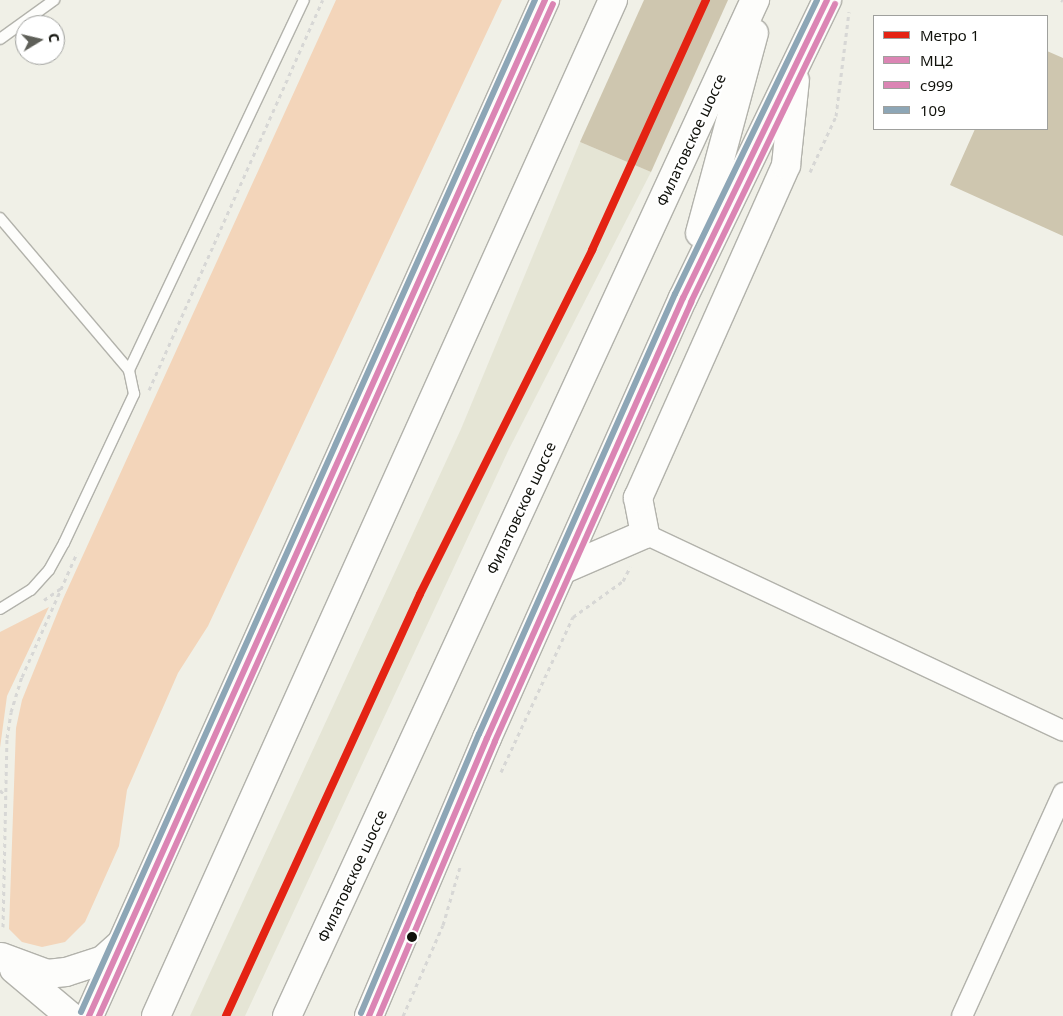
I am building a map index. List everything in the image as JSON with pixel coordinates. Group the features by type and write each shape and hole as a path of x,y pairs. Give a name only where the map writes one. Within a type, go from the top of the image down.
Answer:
{"main road":[{"path":"89,1016 545,0"},
{"path":"530,32 551,0"},
{"path":"156,1016 613,0"},
{"name":"Филатовское шоссе","path":"287,1016 755,0"},
{"path":"683,298 763,0"},
{"path":"369,1016 562,570 683,298 827,0"},
{"path":"562,570 645,534 638,498 786,165 798,62"},
{"path":"0,957 29,970 57,973 103,960 121,944"},
{"path":"0,957 70,1016"}],"street":[{"path":"645,534 1063,731"},
{"path":"962,1016 1063,793"}],"lane":[{"path":"0,39 54,0"},
{"path":"129,370 304,0"},
{"path":"0,218 129,370 134,394 64,543 49,570 31,590 0,609"}],"path":[{"path":"146,398 323,0"},
{"path":"2,927 7,738 11,712 22,677 79,550"},
{"path":"0,790 6,797"}],"shaded area":[{"path":"336,0 502,0 208,626 178,673 127,790 119,846 85,922 65,942 42,947 22,942 9,929 16,728 22,700 63,599"},
{"path":"580,142 651,172 509,449 245,1016 190,1016 461,429"},
{"path":"49,607 7,696 0,748 0,632"}],"building":[{"path":"644,0 728,0 651,172 580,142"},
{"path":"1048,51 1063,58 1063,236 950,185 975,130 1048,130"}],"metro line":[{"name":"1","path":"226,1016 420,594 592,250 706,0"}],"transit line":[{"name":"109","path":"81,1012 535,0"},
{"name":"МЦ2","path":"89,1016 545,0"},
{"name":"109","path":"361,1013 479,734 675,294 817,0"},
{"name":"МЦ2","path":"369,1016 487,738 683,298 827,0"},
{"name":"с999","path":"99,1016 553,4"},
{"name":"с999","path":"379,1016 495,741 691,302 835,4"}]}
